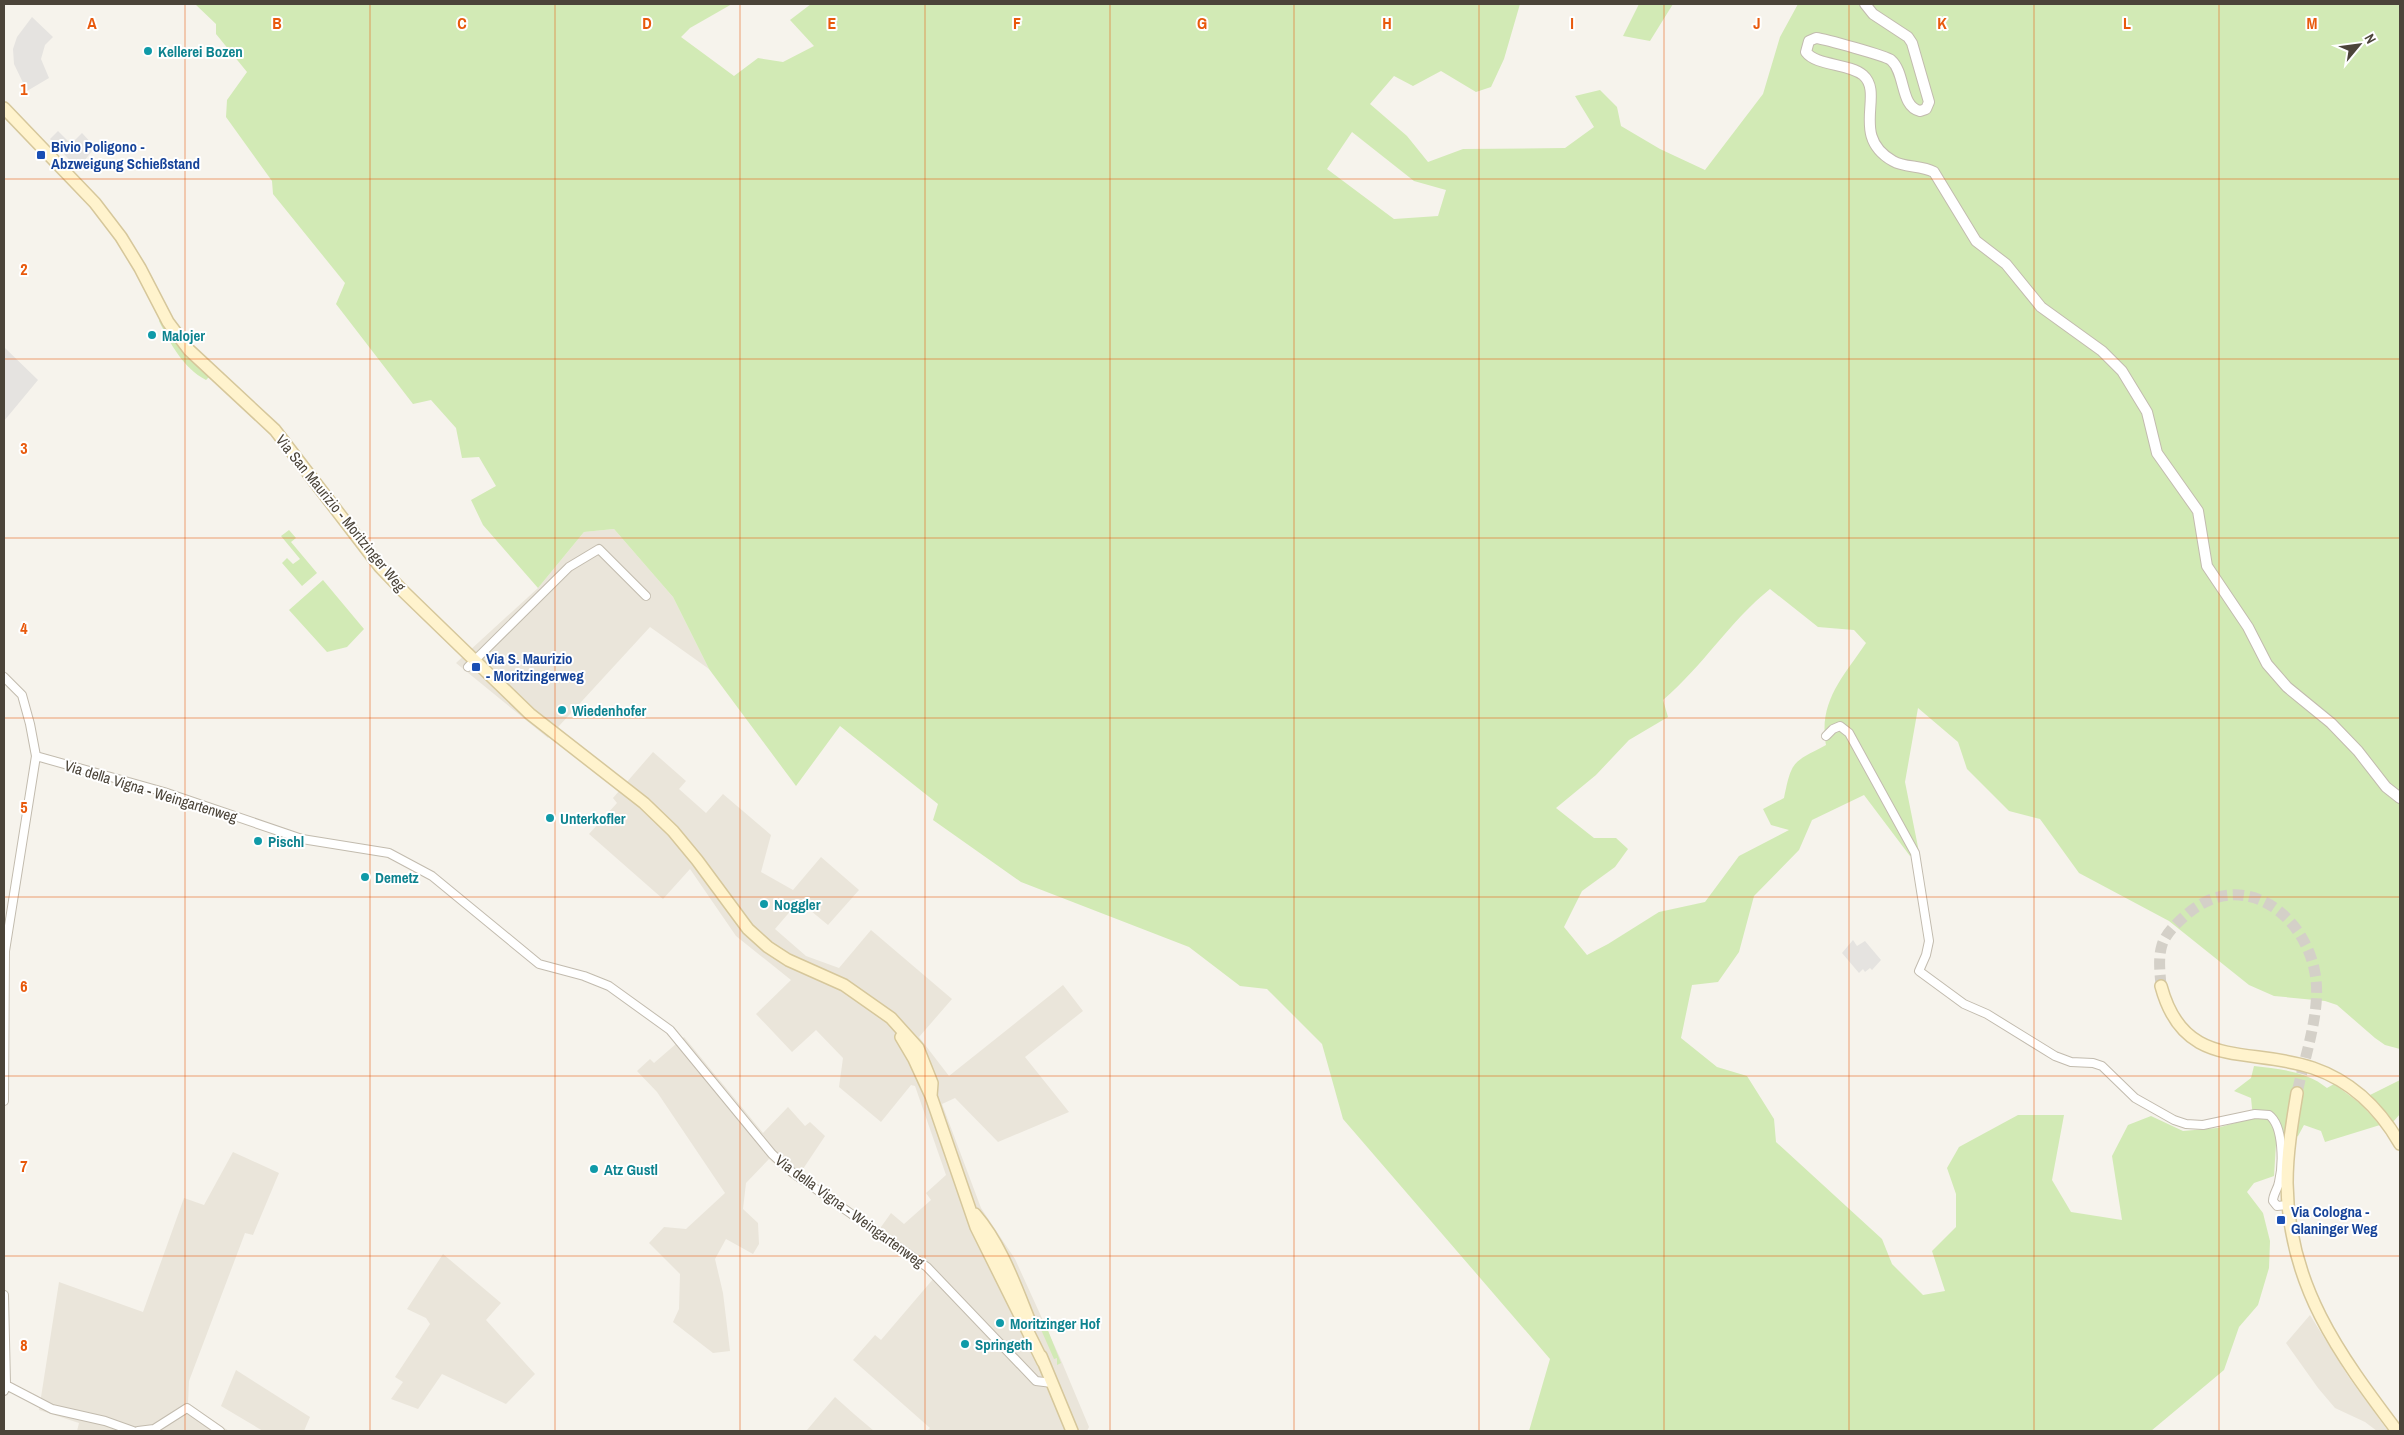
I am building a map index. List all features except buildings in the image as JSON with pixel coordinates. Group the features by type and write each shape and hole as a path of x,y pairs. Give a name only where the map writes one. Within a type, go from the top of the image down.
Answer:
{"main road":[{"name":"Via San Maurizio - Moritzinger Weg","path":"4,108 95,203 140,268 168,322 189,350 275,430 380,567 471,664 530,714 651,810 697,860 748,929 788,960 844,985 891,1018 918,1048 932,1084 931,1096 972,1210 988,1231 1007,1268 1034,1331 1043,1362 1072,1431"},
{"path":"2162,986 2172,1015 2189,1036 2201,1043 2228,1053 2296,1064 2342,1082 2368,1102 2386,1121 2400,1144"},
{"path":"2297,1093 2288,1160 2288,1205 2298,1264 2318,1314 2348,1366 2397,1431"}],"street":[{"path":"1865,4 1873,14 1899,31 1912,43 1929,102 1926,109 1920,111 1913,109 1908,101 1898,70 1886,57 1816,38 1809,42 1806,52 1812,58 1854,70 1865,76 1871,92 1869,130 1882,151 1892,161 1925,168 1934,172 1976,241 2006,264 2041,307 2102,351 2122,371 2147,412 2157,453 2198,511 2208,566 2248,627 2271,669 2287,687 2331,723 2358,751 2386,787 2400,798"},
{"path":"471,664 569,567 599,549 646,596"},
{"path":"4,677 22,694 36,756 5,951 4,1102"},
{"path":"1826,736 1840,726 1850,733 1915,853 1928,937 1928,951 1919,971 1964,1004 1987,1014 2055,1056 2071,1062 2093,1063 2102,1066 2143,1104 2174,1120 2186,1124 2203,1125 2255,1114 2269,1115 2278,1124 2280,1135 2279,1182 2273,1201 2276,1206 2288,1205"},
{"name":"Via della Vigna - Weingartenweg","path":"36,756 164,792 302,839 389,853 432,876 539,964 584,976 609,986 670,1030 772,1154 786,1167 927,1267 1036,1381 1052,1383"},
{"path":"4,1295 5,1388 52,1408 106,1421 133,1431"},
{"path":"138,1431 154,1429 187,1408 220,1431"}],"shaded area":[{"path":"32,17 53,37 45,45 41,59 49,78 27,91 14,64 13,49 17,37"},
{"path":"58,131 71,144 82,133 95,147 78,169 50,139"},
{"path":"4,347 38,380 4,421"},
{"path":"614,529 673,597 709,669 650,627 548,738 456,663 538,588 584,532"},
{"path":"653,752 686,781 679,789 706,813 723,794 771,835 761,872 793,890 821,857 859,890 828,925 799,901 775,929 806,956 839,968 871,930 952,999 919,1037 949,1076 1063,985 1083,1011 1025,1057 1069,1112 998,1142 955,1098 942,1104 981,1208 1015,1259 1061,1360 1089,1427 1087,1431 927,1431 930,1428 853,1360 875,1335 881,1340 934,1278 911,1258 876,1234 891,1213 904,1224 931,1200 926,1193 946,1175 915,1086 911,1085 881,1122 839,1087 843,1058 816,1030 792,1052 756,1014 791,980 736,936 690,869 663,899 589,834 617,803 613,798"},
{"path":"1853,940 1857,946 1865,941 1881,960 1872,970 1870,968 1865,972 1863,969 1859,973 1842,953"},
{"path":"684,1037 763,1133 788,1107 805,1126 810,1122 825,1136 795,1181 769,1159 746,1183 743,1209 758,1223 759,1244 753,1254 726,1239 715,1259 723,1293 730,1351 713,1353 673,1322 679,1309 680,1274 649,1243 664,1227 686,1229 725,1193 657,1092 637,1071 650,1059 654,1063"},
{"path":"233,1152 279,1173 253,1235 245,1233 189,1381 188,1403 229,1431 77,1431 79,1423 39,1410 59,1282 143,1312 184,1198 204,1205"},
{"path":"443,1254 501,1303 486,1320 535,1374 506,1404 442,1374 418,1409 391,1399 403,1382 395,1377 430,1324 426,1318 407,1309"},
{"path":"2310,1315 2348,1376 2388,1431 2377,1431 2365,1422 2335,1408 2318,1388 2286,1343"},
{"path":"236,1370 310,1417 304,1431 263,1431 221,1406"},
{"path":"835,1397 854,1414 874,1431 807,1430"}],"green space":[{"path":"195,4 732,4 690,28 681,37 734,76 758,58 783,62 814,46 790,20 811,4 1520,4 1504,59 1491,87 1476,92 1441,71 1413,86 1394,76 1370,104 1407,136 1428,162 1463,149 1565,148 1594,127 1575,96 1600,90 1617,107 1621,126 1660,149 1705,170 1763,94 1780,37 1798,4 2400,4 2400,1049 2385,1045 2337,1005 2325,1001 2274,996 2249,985 2169,921 2079,873 2040,819 2009,811 1967,769 1958,742 1918,708 1905,782 1919,852 1910,856 1864,795 1812,820 1799,850 1754,896 1739,952 1718,982 1692,985 1681,1038 1717,1067 1747,1076 1774,1119 1776,1142 1882,1239 1892,1264 1923,1295 1945,1291 1932,1251 1956,1227 1956,1194 1947,1168 1959,1147 2018,1115 2064,1115 2052,1180 2071,1212 2122,1220 2112,1156 2128,1125 2151,1116 2183,1131 2217,1128 2253,1118 2251,1098 2234,1091 2251,1078 2254,1066 2302,1074 2327,1088 2334,1084 2361,1104 2380,1125 2325,1142 2321,1131 2304,1125 2298,1136 2276,1144 2274,1176 2254,1183 2247,1192 2263,1213 2270,1241 2269,1268 2258,1305 2239,1327 2224,1370 2151,1431 1529,1431 1550,1359 1343,1119 1322,1044 1267,989 1240,986 1189,947 1021,882 933,820 938,804 840,726 796,786 709,669 673,597 614,529 584,532 538,588 483,525 471,500 496,486 479,457 462,458 456,428 431,400 413,404 336,304 345,283 273,194 272,181 226,117 227,100 247,72 216,34 216,24","holes":["1352,132 1414,181 1446,190 1438,216 1394,219 1327,169","1770,589 1818,627 1854,630 1866,643 1842,678 1829,702 1825,729 1826,745 1795,764 1789,776 1784,798 1763,809 1771,825 1789,830 1739,856 1705,902 1659,912 1587,955 1564,927 1582,891 1615,867 1628,849 1616,838 1594,838 1556,808 1596,775 1629,740 1668,717 1663,700 1691,673 1742,615"]},
{"path":"1639,4 1673,4 1650,41 1623,36"},
{"path":"161,318 165,327 188,357 209,377 206,380 191,369 178,354 159,321"},
{"path":"289,530 296,538 291,542 317,573 302,586 282,563 287,558 293,564 300,559 281,536"},
{"path":"323,580 364,629 347,647 327,652 289,610"},
{"path":"2400,1080 2400,1114 2393,1122 2370,1095"},
{"path":"1045,1323 1061,1363 1057,1365 1057,1358 1054,1359 1039,1325"}],"tunnel":[{"path":"2161,986 2160,960 2166,936 2186,915 2208,901 2229,895 2250,897 2270,905 2287,918 2301,936 2311,957 2317,993 2314,1022 2297,1093"}],"place":[{"name":"Kellerei Bozen","path":"148,51"},
{"name":"Bivio Poligono - Abzweigung Schießstand","path":"41,155"},
{"name":"Malojer","path":"152,335"},
{"name":"Via S. Maurizio - Moritzingerweg","path":"476,667"},
{"name":"Wiedenhofer","path":"562,710"},
{"name":"Unterkofler","path":"550,818"},
{"name":"Pischl","path":"258,841"},
{"name":"Demetz","path":"365,877"},
{"name":"Noggler","path":"764,904"},
{"name":"Atz Gustl","path":"594,1169"},
{"name":"Via Cologna - Glaninger Weg","path":"2281,1220"},
{"name":"Moritzinger Hof","path":"1000,1323"},
{"name":"Springeth","path":"965,1344"}]}
